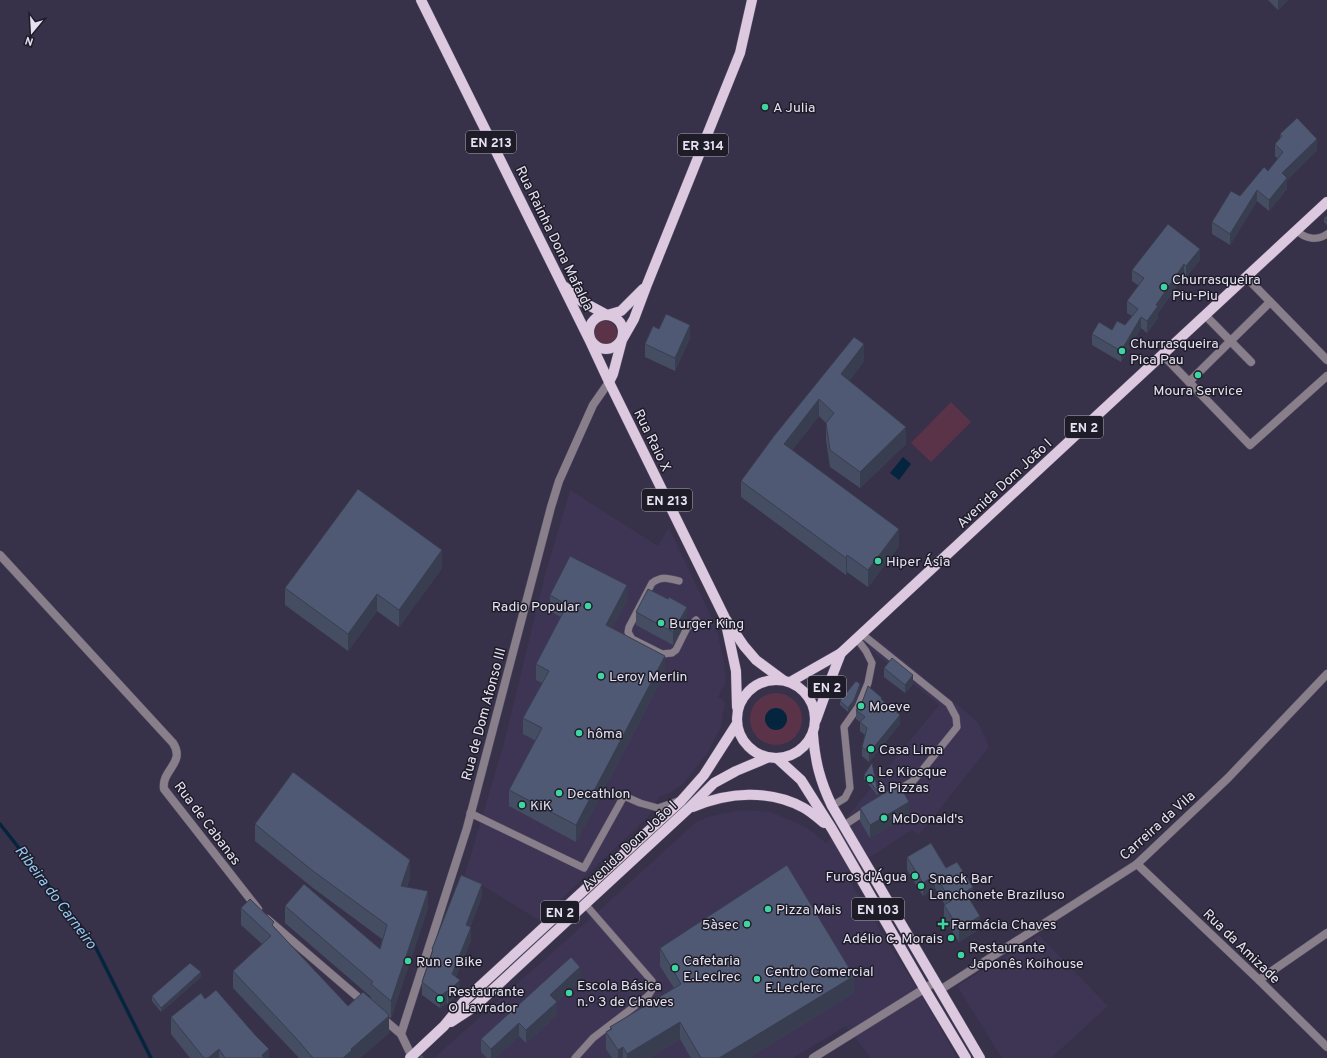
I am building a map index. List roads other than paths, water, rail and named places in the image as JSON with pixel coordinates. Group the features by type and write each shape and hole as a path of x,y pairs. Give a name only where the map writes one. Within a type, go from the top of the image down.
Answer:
{"main road":[{"name":"Rua Rainha Dona Mafalda","path":"421,0 589,338"},
{"name":"ER 314","path":"622,340 634,319 740,52 752,0"},
{"name":"Avenida Dom João I","path":"786,681 842,653 1327,202"},
{"name":"EN 213","path":"561,283 581,301 607,315 612,316 621,323 623,329 622,340 613,374 608,382"},
{"name":"ER 314","path":"607,315 621,311 646,287"},
{"path":"589,338 588,332 594,319 607,315"},
{"name":"EN 213","path":"589,338 598,348 605,350 612,349 622,340"},
{"name":"Rua Raio X","path":"589,338 608,382 725,618 744,646 756,660 786,681"},
{"name":"Rua Raio X","path":"725,618 736,671 737,710"},
{"name":"Avenida Dom João I","path":"816,722 829,684 842,653"},
{"name":"EN 2","path":"771,680 786,681 801,688 809,698 814,709 816,722 813,734 807,744 799,752 789,757 778,759 766,758 746,746 736,725 737,710 742,698 749,689 759,683 771,680"},
{"name":"Avenida Dom João I","path":"411,1057 444,1026 466,999 681,801 704,776 736,725"},
{"name":"EN 103","path":"813,734 815,759 820,779 832,806 980,1058"},
{"name":"Avenida Dom João I","path":"444,1026 474,1007 688,809 714,783 736,771 766,758"},
{"name":"EN 103","path":"778,759 801,780 832,829 966,1058"},
{"path":"688,809 706,802 733,796 752,795 769,797 788,802 805,809 832,829"}],"street":[{"path":"1246,277 1327,360"},
{"path":"1189,382 1270,302"},
{"path":"1205,315 1251,362"},
{"path":"1162,354 1250,445 1327,376"},
{"name":"Rua de Dom Afonso III","path":"401,1034 470,813 540,546 559,481 593,405 608,382"},
{"name":"Rua de Cabanas","path":"0,555 173,743 177,749 177,760 166,776 163,783 164,790 266,918 401,1034"},
{"name":"Carreira da Vila","path":"813,1058 924,988 937,986 1138,864 1228,778 1327,674"},
{"name":"Rua da Amizade","path":"1138,864 1259,980 1327,1048"},
{"path":"1259,980 1327,933"},
{"path":"401,1034 411,1057"}],"lane":[{"path":"1296,230 1303,237 1320,239 1327,234"},
{"path":"679,581 664,577 652,583 629,627 629,636 662,654 672,653 676,650 687,628 696,620"},
{"path":"859,637 949,704 956,717 957,727 920,773 913,780 888,796"},
{"path":"832,806 845,798 850,788 844,726 858,707 868,683 872,663 859,637"},
{"path":"470,813 584,868 624,796 640,803 658,808 681,801"},
{"path":"843,826 876,804"},
{"path":"575,1058 593,1038 648,996 652,988 652,981 585,904"}],"water":[{"path":"903,457 911,464 899,480 890,473"},
{"path":"772,708 780,708 787,715 787,723 780,730 772,730 765,723 765,715"}],"waterway":[{"name":"Ribeira do Carneiro","path":"0,824 93,942 151,1058"}],"place":[{"name":"A Julia","path":"765,107"},
{"name":"Churrasqueira Piu-Piu","path":"1164,287"},
{"name":"Churrasqueira Pica Pau","path":"1122,351"},
{"name":"Moura Service","path":"1198,375"},
{"name":"Hiper Ásia","path":"878,561"},
{"name":"Radio Popular","path":"588,606"},
{"name":"Burger King","path":"661,623"},
{"name":"Leroy Merlin","path":"601,676"},
{"name":"Moeve","path":"861,706"},
{"name":"hôma","path":"579,733"},
{"name":"Casa Lima","path":"871,749"},
{"name":"Le Kiosque à Pizzas","path":"870,779"},
{"name":"Decathlon","path":"559,793"},
{"name":"KiK","path":"522,805"},
{"name":"McDonald's","path":"884,818"},
{"name":"Furos d'Água","path":"915,876"},
{"name":"Snack Bar Lanchonete Braziluso","path":"921,886"},
{"name":"Pizza Mais","path":"768,909"},
{"name":"5àsec","path":"747,924"},
{"name":"Farmácia Chaves","path":"943,924"},
{"name":"Adélio C. Morais","path":"951,938"},
{"name":"Restaurante Japonês Koihouse","path":"961,955"},
{"name":"Run e Bike","path":"408,961"},
{"name":"Cafetaria E.Leclrec","path":"675,968"},
{"name":"Centro Comercial E.Leclerc","path":"757,979"},
{"name":"Escola Básica n.º 3 de Chaves","path":"569,993"},
{"name":"Restaurante O Lavrador","path":"440,999"}]}
